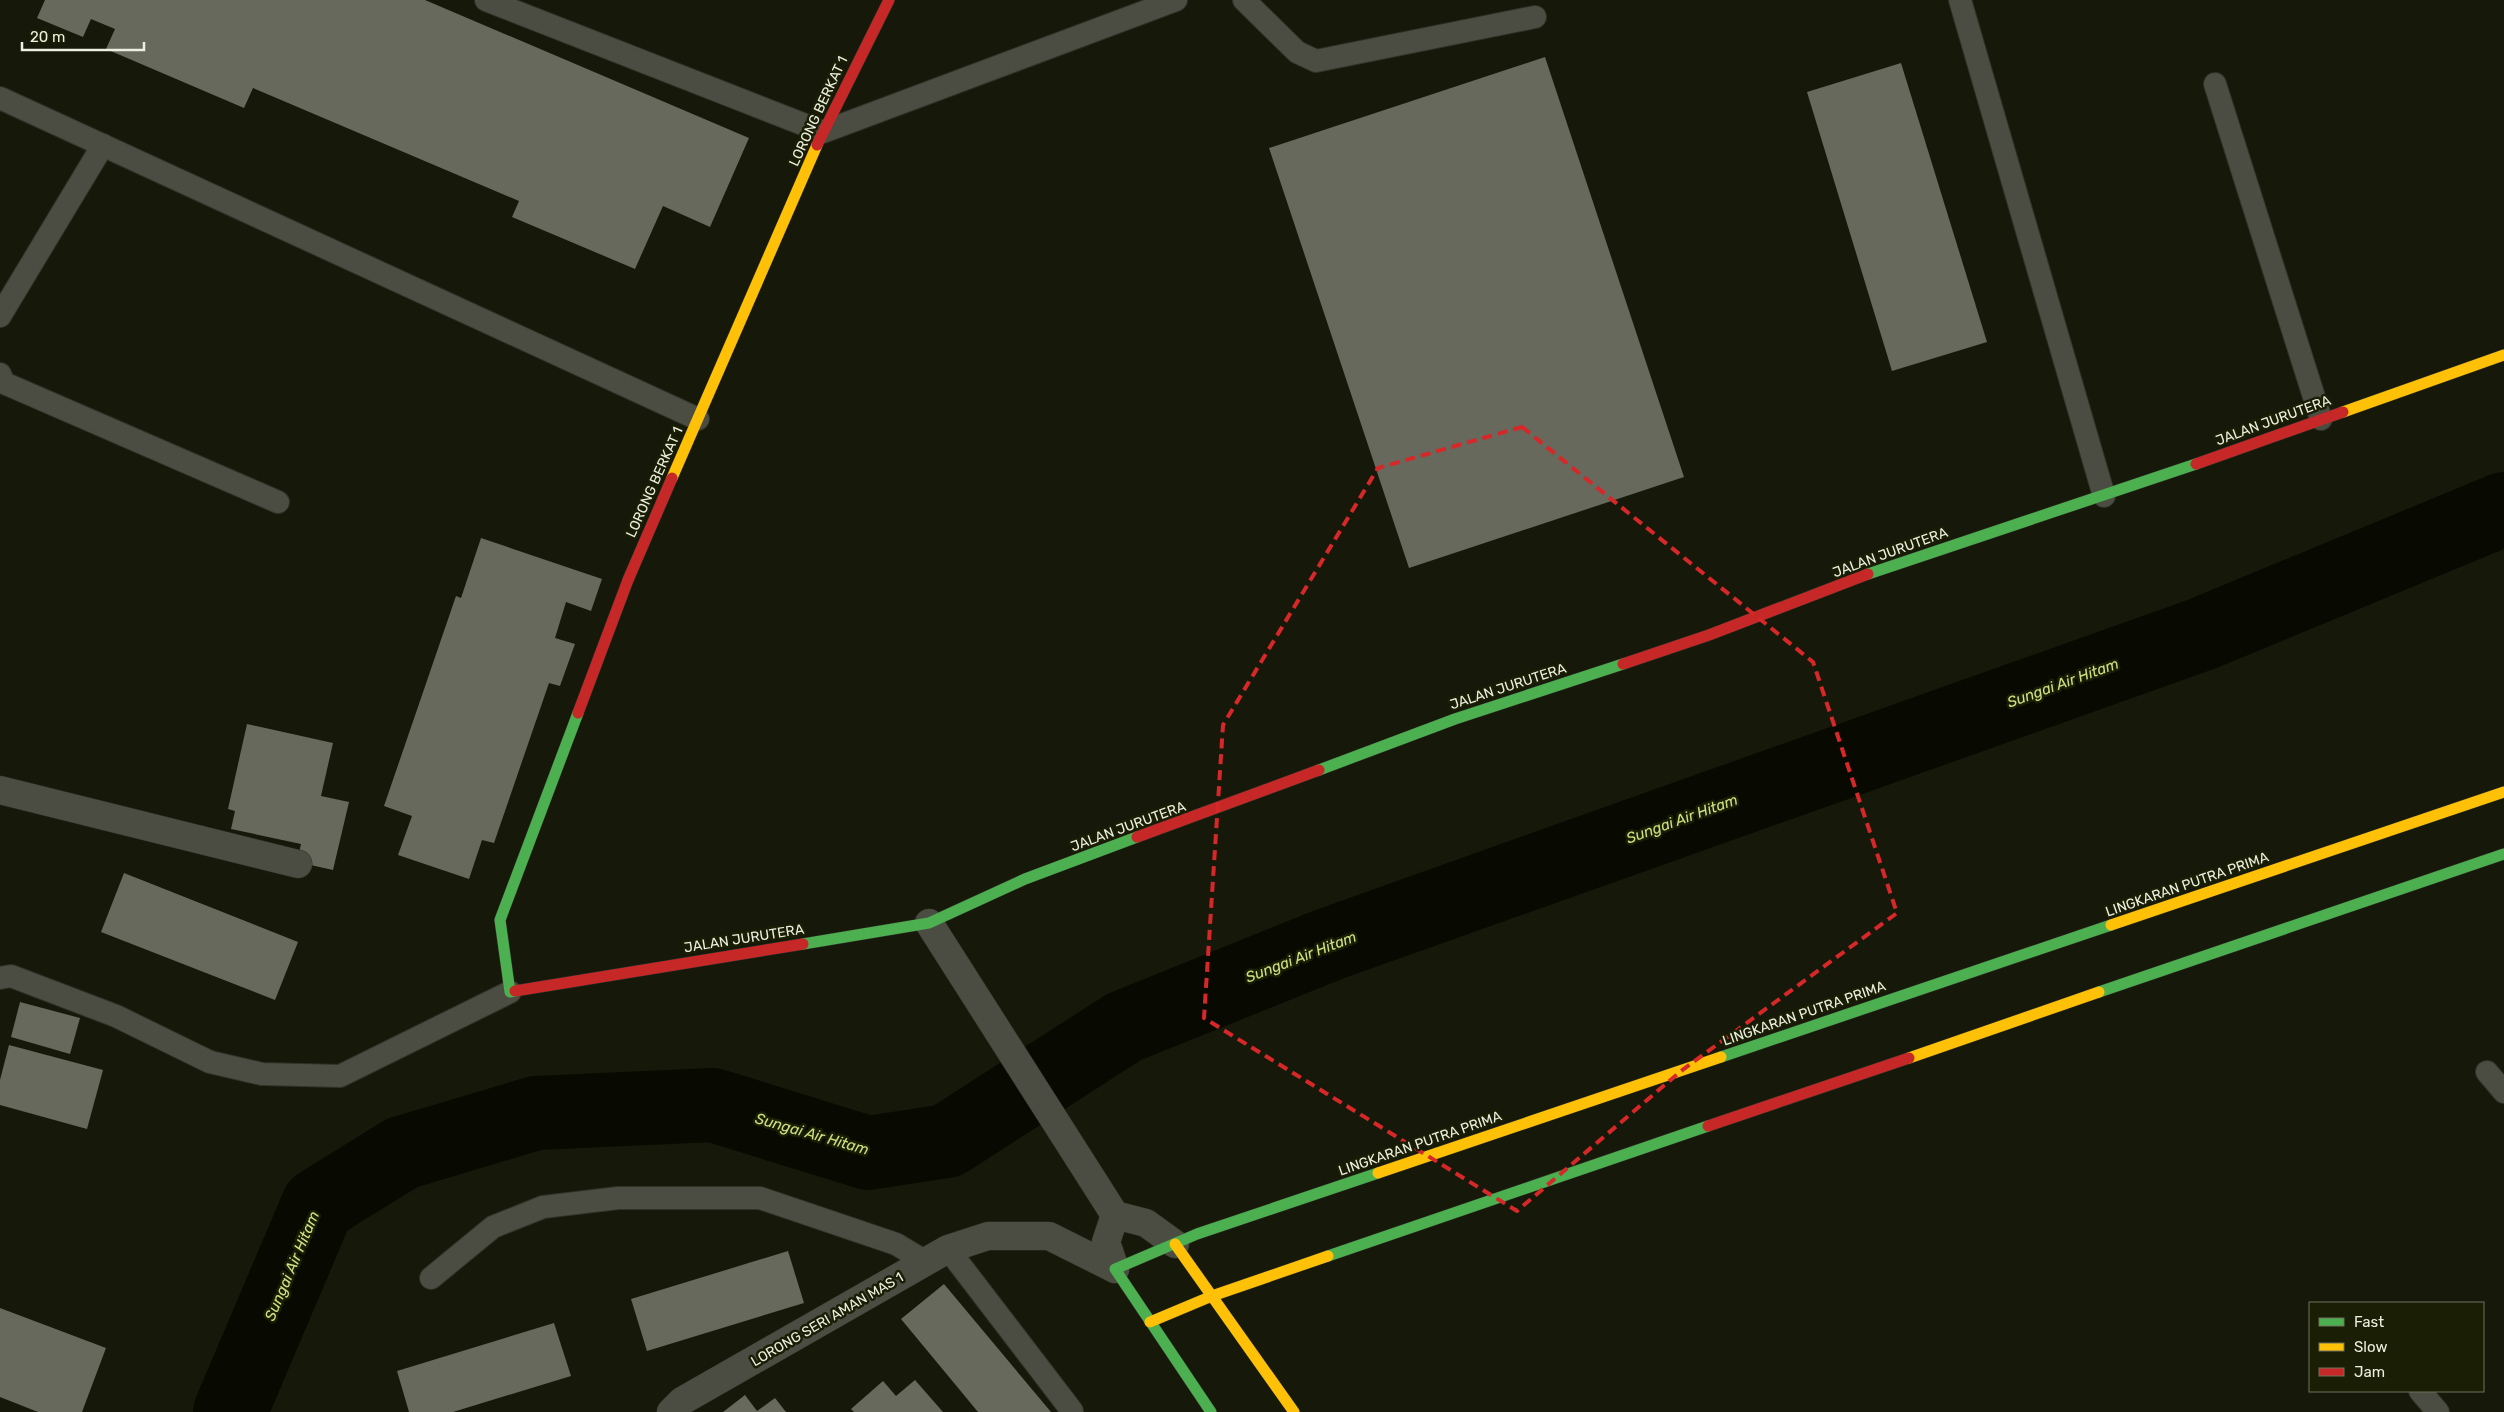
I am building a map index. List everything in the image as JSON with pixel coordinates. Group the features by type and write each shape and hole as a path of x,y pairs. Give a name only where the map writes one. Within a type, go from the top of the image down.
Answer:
{"main road":[{"name":"LORONG BERKAT 1","path":"510,992 500,920 628,580 823,132 889,0"},
{"name":"JALAN JURUTERA","path":"510,992 929,923 1025,879 1455,719 1709,635 1877,571 2004,527 2104,496 2504,354"},
{"name":"LINGKARAN PUTRA PRIMA","path":"1115,1269 1207,1231 2504,792"},
{"path":"1150,1322 1212,1296 2504,854"},
{"path":"1176,1244 1294,1412"},
{"path":"1115,1269 1211,1412"}],"street":[{"path":"0,790 298,864"},
{"path":"929,923 1115,1214 1146,1223 1176,1244"},
{"path":"1115,1214 1106,1242 1115,1269"},
{"name":"LORONG SERI AMAN MAS 1","path":"671,1412 682,1401 937,1256 988,1236 1049,1236 1115,1269"}],"lane":[{"path":"486,0 823,132 1176,0"},
{"path":"1244,0 1297,52 1316,61 1535,17"},
{"path":"1960,0 2104,496"},
{"path":"2215,84 2321,419"},
{"path":"0,98 698,419"},
{"path":"0,316 103,145"},
{"path":"0,374 4,383 278,502"},
{"path":"0,978 11,976 116,1016 210,1062 262,1074 320,1076 340,1076 510,992"},
{"path":"2487,1072 2504,1092"},
{"path":"431,1278 493,1227 543,1207 618,1198 760,1198 937,1256 1072,1411"},
{"path":"2421,1392 2438,1412"}],"highlighted area":[{"path":"1522,427 1813,662 1897,913 1681,1071 1517,1211 1204,1018 1223,725 1378,468"}],"building":[{"path":"45,0 425,0 749,138 710,227 663,206 635,269 512,217 519,201 253,88 244,108 106,49 115,29 91,19 83,37 37,18"},
{"path":"1545,57 1684,477 1409,568 1269,148"},
{"path":"1901,63 1987,342 1892,371 1807,92"},
{"path":"481,538 602,579 591,611 566,602 555,638 575,644 560,686 549,683 494,843 482,840 469,879 398,855 412,816 384,806 456,596 461,598"},
{"path":"247,724 333,743 321,796 349,802 333,870 297,862 301,844 231,829 235,811 228,809"},
{"path":"124,873 298,942 275,1000 101,932"},
{"path":"20,1002 80,1018 70,1054 11,1037"},
{"path":"9,1045 103,1070 87,1129 0,1105 0,1080"},
{"path":"788,1251 804,1303 647,1351 631,1299"},
{"path":"944,1284 1051,1412 978,1412 901,1319"},
{"path":"0,1308 106,1348 82,1412 38,1412 0,1397"},
{"path":"554,1323 571,1376 453,1412 409,1412 397,1371"},
{"path":"915,1380 943,1412 854,1412 851,1409 883,1381 896,1396"},
{"path":"745,1395 757,1411 775,1398 786,1412 723,1412"}],"waterway":[{"name":"Sungai Air Hitam","path":"230,1412 318,1205 402,1153 536,1113 713,1105 868,1153 947,1141 1124,1027 1330,944 2202,634 2504,509"}],"traffic: fast":[{"path":"1868,574 2196,464"},
{"path":"1319,770 1455,719 1623,664"},
{"path":"515,991 510,992 500,920 578,713"},
{"path":"803,944 929,923 1025,879 1137,837"},
{"path":"2099,992 2504,854"},
{"path":"1721,1057 2111,925"},
{"path":"1328,1256 1708,1126"},
{"path":"1211,1412 1115,1269 1197,1234 1378,1173"}],"traffic: slow":[{"path":"672,478 817,145"},
{"path":"2343,412 2504,355"},
{"path":"2111,925 2504,792"},
{"path":"1909,1058 2099,992"},
{"path":"1378,1173 1721,1057"},
{"path":"1175,1244 1294,1412"},
{"path":"1150,1322 1212,1296 1328,1256"}],"traffic: jam":[{"path":"817,145 889,0"},
{"path":"2196,464 2343,412"},
{"path":"578,713 628,580 672,478"},
{"path":"1623,664 1709,635 1868,574"},
{"path":"1137,837 1319,770"},
{"path":"515,991 803,944"},
{"path":"1708,1126 1909,1058"}]}
